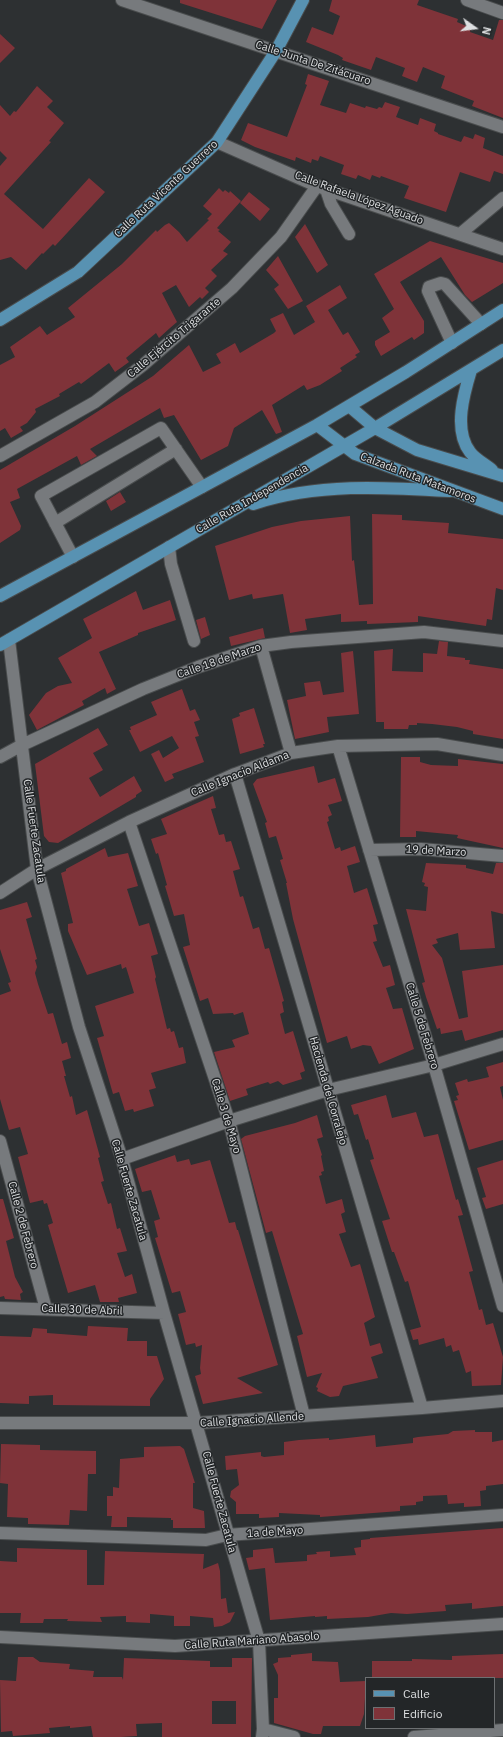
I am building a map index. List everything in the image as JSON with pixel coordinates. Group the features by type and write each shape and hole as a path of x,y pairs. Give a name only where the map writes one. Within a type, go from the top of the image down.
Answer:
{"main road":[{"name":"Calle Ruta Vicente Guerrero","path":"0,320 78,272 217,142 276,51 303,0"},
{"path":"0,596 317,425 406,372 503,310"},
{"name":"Calle Ruta Independencia","path":"4,642 501,354"},
{"path":"471,370 461,421 462,436 470,452 499,474"},
{"path":"348,406 375,428 417,450 499,474"},
{"name":"Calzada Ruta Matamoros","path":"317,425 355,454 450,491 503,509"},
{"path":"228,513 275,497 318,490 382,487 450,491"}],"street":[{"name":"Calle Junta De Zitácuaro","path":"122,0 503,127"},
{"path":"467,0 503,13"},
{"name":"Calle Rafaela López Aguado","path":"217,142 322,187 460,234 502,246"},
{"path":"322,187 349,234"},
{"name":"Calle Ejército Trigarante","path":"0,456 95,402 143,365 232,288 280,237 322,187"},
{"path":"460,234 503,198"},
{"path":"452,343 428,291 428,287 441,283 445,284 481,324"},
{"path":"74,557 40,496 161,428 202,487"},
{"path":"55,523 176,449"},
{"path":"168,547 171,564 194,641"},
{"name":"Calle 18 de Marzo","path":"0,757 22,745 143,689 198,667 261,646 291,642 424,632 503,641"},
{"name":"Calle Fuerte Zacatula","path":"4,642 22,745 37,869 79,1027 122,1159 164,1313 260,1641 262,1733"},
{"path":"261,646 291,753"},
{"name":"Calle Ignacio Aldama","path":"0,893 37,869 129,822 235,774 291,753 338,746 437,744 503,755"},
{"name":"Calle 5 de Febrero","path":"338,746 368,850 434,1065 503,1306"},
{"name":"Hacienda del Corralejo","path":"235,774 422,1408"},
{"name":"Calle 3 de Mayo","path":"129,822 229,1122 304,1416"},
{"name":"19 de Marzo","path":"368,850 421,849 503,856"},
{"path":"122,1159 328,1090 434,1065 503,1044"},
{"name":"Calle 2 de Febrero","path":"0,1141 46,1309"},
{"name":"Calle 30 de Abril","path":"0,1308 164,1313"},
{"name":"Calle Ignacio Allende","path":"0,1423 197,1423 503,1401"},
{"name":"1a de Mayo","path":"0,1533 206,1540 228,1535 503,1515"},
{"name":"Calle Ruta Mariano Abasolo","path":"0,1637 174,1646 503,1624"},
{"path":"414,1737 503,1730"},
{"path":"262,1733 294,1737"}],"building":[{"path":"180,0 277,0 262,29 180,3"},
{"path":"332,0 419,0 417,5 458,19 457,22 471,28 470,32 493,40 499,20 503,20 503,118 472,106 474,101 441,88 445,76 423,67 417,82 402,76 405,68 376,57 371,70 342,60 343,58 338,55 306,42 312,27 333,35 340,16 329,11"},
{"path":"0,34 15,48 0,63"},
{"path":"308,74 329,81 320,105 346,113 350,103 365,108 366,106 377,109 379,107 382,108 385,102 400,107 396,117 418,125 420,118 436,124 434,131 438,134 461,142 464,136 473,139 475,134 485,138 483,148 503,156 503,174 494,171 490,182 460,172 446,212 404,198 409,186 381,176 380,178 372,175 370,180 358,175 356,179 341,174 344,165 320,156 318,161 312,159 311,163 296,157 295,161 255,147 241,140 248,123 287,137 307,85 305,84"},
{"path":"37,86 53,101 47,107 64,123 49,141 51,142 4,194 43,229 89,178 105,192 55,246 53,244 43,254 42,253 26,270 11,257 0,260 0,166 7,158 0,151 0,105 10,116 14,111 16,112"},
{"path":"219,188 223,192 225,190 229,193 230,191 241,201 217,228 220,230 218,231 231,242 223,251 228,254 211,270 217,276 205,288 209,292 202,299 200,297 189,307 176,285 162,293 177,322 159,338 156,333 126,358 129,362 115,372 109,363 81,384 79,382 59,394 60,396 35,409 36,412 27,423 20,427 23,431 11,438 5,428 0,431 0,365 15,357 10,347 40,326 47,335 75,317 68,308 122,264 156,230 157,232 169,223 187,242 209,220 207,219 212,214 203,206"},
{"path":"249,192 270,209 260,221 240,203"},
{"path":"305,224 328,265 317,273 295,237"},
{"path":"430,241 503,263 503,283 472,302 465,295 441,257 400,282 424,321 424,333 414,340 412,337 381,356 375,345 375,341 390,332 382,318 394,309 374,274"},
{"path":"278,256 303,301 288,309 274,289 279,285 266,270"},
{"path":"340,285 347,298 328,310 343,335 348,332 360,352 355,355 357,357 340,368 342,371 320,385 307,390 304,385 272,405 282,432 276,434 262,410 234,428 228,446 201,460 174,415 164,418 160,408 90,449 97,456 81,465 77,456 17,489 20,498 10,502 21,526 20,530 0,543 0,470 75,426 153,376 189,345 203,372 221,363 216,354 235,343 240,353 274,333 276,331 270,319 283,313 294,335 315,322 306,306"},
{"path":"120,492 126,502 111,511 106,501"},
{"path":"372,514 402,515 402,520 449,523 448,533 503,539 503,590 496,588 492,620 487,619 486,626 418,616 418,622 367,624 367,621 341,622 341,614 305,619 307,630 290,633 283,594 253,599 252,594 229,600 215,546 272,527 301,521 350,516 352,561 354,560 359,605 373,604"},
{"path":"136,591 143,610 170,600 176,620 138,633 138,635 99,652 116,689 107,694 105,688 82,701 84,705 37,730 29,715 46,693 58,686 72,683 58,658 92,638 83,619"},
{"path":"205,617 210,635 201,639 196,620"},
{"path":"263,628 265,638 231,646 229,637"},
{"path":"439,641 448,642 447,656 465,658 465,660 470,660 469,664 503,669 503,739 473,734 473,731 457,727 432,724 417,723 417,725 409,725 408,729 384,729 384,722 376,722 374,651 393,649 392,671 423,672 423,653 437,654"},
{"path":"353,651 359,714 327,717 329,732 295,739 287,700 306,696 304,683 320,681 323,695 344,692 341,653"},
{"path":"182,689 190,711 195,709 200,720 194,722 199,736 195,737 204,762 172,774 174,778 165,782 151,754 159,750 163,758 179,748 172,736 140,752 129,730 131,730 130,727 157,715 151,702"},
{"path":"254,708 265,744 263,744 264,747 240,754 232,719 240,716 239,713"},
{"path":"98,728 108,745 93,753 103,770 89,778 100,797 134,776 142,791 136,795 136,797 58,843 49,842 44,836 35,764"},
{"path":"401,757 420,757 420,762 431,765 458,766 458,759 503,764 503,848 457,838 458,835 416,831 416,837 400,837"},
{"path":"314,766 318,783 335,778 342,801 328,805 332,815 328,817 329,821 327,822 335,849 340,847 341,851 355,846 360,862 347,866 354,893 367,888 378,924 373,925 377,941 373,942 383,967 390,965 395,985 386,988 393,1009 402,1008 414,1049 379,1064 371,1046 363,1045 351,1049 347,1036 327,1043 293,919 287,883 280,860 283,859 276,836 269,838 265,823 267,822 253,784 257,779"},
{"path":"213,796 216,808 211,809 219,835 224,834 226,842 231,841 240,869 233,871 240,897 243,896 253,929 259,927 265,949 269,948 284,1001 282,1002 284,1012 280,1014 285,1034 293,1031 305,1071 300,1073 302,1079 283,1085 278,1081 270,1084 268,1082 246,1089 248,1095 230,1101 214,1052 235,1047 232,1040 249,1034 243,1012 234,1015 233,1013 213,1014 208,998 200,1001 183,947 190,945 184,914 174,916 165,886 167,885 158,853 156,854 151,839 167,834 161,819"},
{"path":"105,848 108,857 128,853 138,886 127,889 139,926 149,923 158,954 151,956 167,1029 170,1028 171,1032 174,1031 179,1048 183,1047 186,1063 151,1073 156,1088 149,1090 154,1106 134,1112 133,1109 125,1111 119,1092 113,1094 97,1038 104,1036 95,1006 134,993 126,967 122,969 121,964 87,975 68,931 68,924 73,923 61,873"},
{"path":"426,863 466,865 466,868 493,874 496,863 503,863 503,914 491,911 495,948 460,950 458,933 436,939 438,943 432,945 442,958 459,1019 468,1017 462,971 503,965 503,1030 465,1041 462,1030 441,1034 440,1028 437,1029 422,983 425,982 406,909 426,911 428,887 424,886 425,883 422,882"},
{"path":"27,902 32,917 26,919 37,959 35,960 37,967 35,973 38,984 48,1014 53,1013 62,1044 67,1042 71,1058 62,1061 66,1076 64,1076 70,1097 72,1096 76,1115 87,1110 100,1157 98,1158 104,1181 101,1182 108,1204 111,1203 117,1229 120,1228 127,1251 117,1253 125,1277 132,1274 137,1293 118,1298 119,1302 100,1302 95,1285 68,1293 48,1225 53,1223 47,1203 44,1204 43,1200 30,1203 18,1157 28,1154 20,1127 9,1130 0,1099 0,995 11,991 8,983 11,982 0,949 0,910"},
{"path":"503,1062 503,1086 500,1087 503,1100 503,1140 469,1150 454,1101 458,1100 456,1096 459,1095 455,1083 467,1079 468,1082 489,1077 486,1067"},
{"path":"386,1095 392,1118 416,1112 424,1137 438,1134 456,1200 458,1199 463,1215 458,1216 473,1271 469,1272 479,1310 482,1309 486,1325 493,1323 503,1357 501,1385 472,1386 471,1371 466,1373 459,1350 453,1352 451,1345 446,1347 444,1338 419,1345 418,1339 413,1340 410,1330 421,1327 408,1281 405,1282 394,1252 392,1252 382,1221 390,1219 370,1160 374,1159 368,1139 366,1140 358,1114 354,1115 351,1105"},
{"path":"317,1115 323,1137 317,1139 322,1155 324,1171 321,1172 322,1175 319,1176 326,1204 342,1199 345,1212 341,1214 346,1232 339,1234 351,1267 360,1264 375,1317 364,1323 370,1346 380,1343 383,1353 371,1357 378,1378 343,1386 339,1396 330,1397 317,1391 318,1388 316,1387 322,1373 307,1377 297,1336 303,1334 272,1231 266,1233 241,1139 245,1136 295,1123"},
{"path":"175,1155 177,1162 189,1159 191,1165 210,1160 229,1223 235,1222 238,1230 278,1365 237,1378 263,1393 203,1404 195,1376 201,1374 200,1368 202,1345 196,1347 195,1343 186,1345 178,1314 186,1312 180,1291 172,1293 155,1238 158,1237 154,1221 160,1219 151,1190 142,1192 135,1169"},
{"path":"503,1160 503,1204 486,1209 482,1198 486,1197 477,1168"},
{"path":"0,1199 3,1199 14,1238 6,1241 15,1277 23,1292 20,1294 21,1300 5,1299 4,1296 0,1297"},
{"path":"88,1326 128,1328 127,1341 147,1341 147,1356 157,1356 164,1379 150,1399 150,1406 53,1405 53,1395 29,1396 29,1404 0,1403 0,1336 31,1337 33,1328 47,1329 47,1333 87,1336"},
{"path":"475,1430 475,1432 492,1432 492,1442 503,1440 503,1484 486,1486 486,1490 480,1491 481,1506 464,1507 464,1503 448,1504 447,1495 423,1496 423,1501 416,1502 416,1505 400,1506 400,1511 320,1517 320,1515 279,1513 279,1517 259,1518 259,1514 236,1514 236,1502 230,1497 231,1491 239,1485 237,1469 226,1470 225,1456 261,1452 261,1456 264,1457 284,1455 284,1442 299,1440 329,1438 329,1440 375,1435 376,1447 413,1443 413,1438 418,1437 448,1434 453,1431"},
{"path":"1,1444 40,1445 40,1450 96,1451 96,1474 88,1474 87,1511 70,1510 69,1525 28,1524 28,1518 7,1517 8,1484 0,1483"},
{"path":"180,1446 184,1449 195,1483 193,1483 193,1508 204,1511 205,1528 173,1528 173,1520 171,1520 171,1518 127,1517 127,1527 111,1527 112,1516 107,1516 107,1496 113,1496 113,1487 119,1488 120,1459 144,1457 144,1447"},
{"path":"503,1528 503,1606 472,1609 472,1603 445,1605 446,1611 407,1614 391,1613 368,1617 327,1619 327,1616 315,1616 270,1620 265,1568 249,1570 246,1558 253,1557 253,1550 273,1548 275,1563 307,1561 307,1555 317,1554 316,1552 330,1551 330,1557 356,1555 354,1548 361,1547 361,1540 370,1538"},
{"path":"17,1548 87,1550 87,1585 104,1585 105,1551 204,1554 203,1569 218,1563 220,1571 221,1599 226,1598 228,1613 235,1612 230,1622 222,1626 214,1627 213,1618 190,1616 190,1626 174,1626 174,1616 150,1614 150,1623 126,1622 126,1616 100,1617 102,1622 67,1621 68,1619 44,1619 43,1623 20,1623 21,1613 0,1613 0,1561 17,1562"},
{"path":"312,1653 312,1661 338,1662 340,1682 365,1681 364,1714 360,1726 323,1726 321,1734 313,1734 274,1723 274,1698 278,1698 278,1675 273,1664 278,1662 278,1658 291,1657 291,1655"},
{"path":"503,1654 503,1678 372,1677 372,1661 412,1661 412,1659 452,1660 452,1656"},
{"path":"18,1657 33,1657 40,1662 70,1664 69,1669 94,1671 93,1677 122,1677 123,1680 124,1658 210,1661 210,1667 232,1667 232,1658 252,1658 251,1737 162,1737 162,1723 136,1724 137,1736 93,1737 91,1726 70,1728 70,1726 49,1728 50,1733 13,1736 12,1731 1,1732 0,1680 16,1681","holes":["212,1701 236,1701 236,1724 212,1724"]}]}
